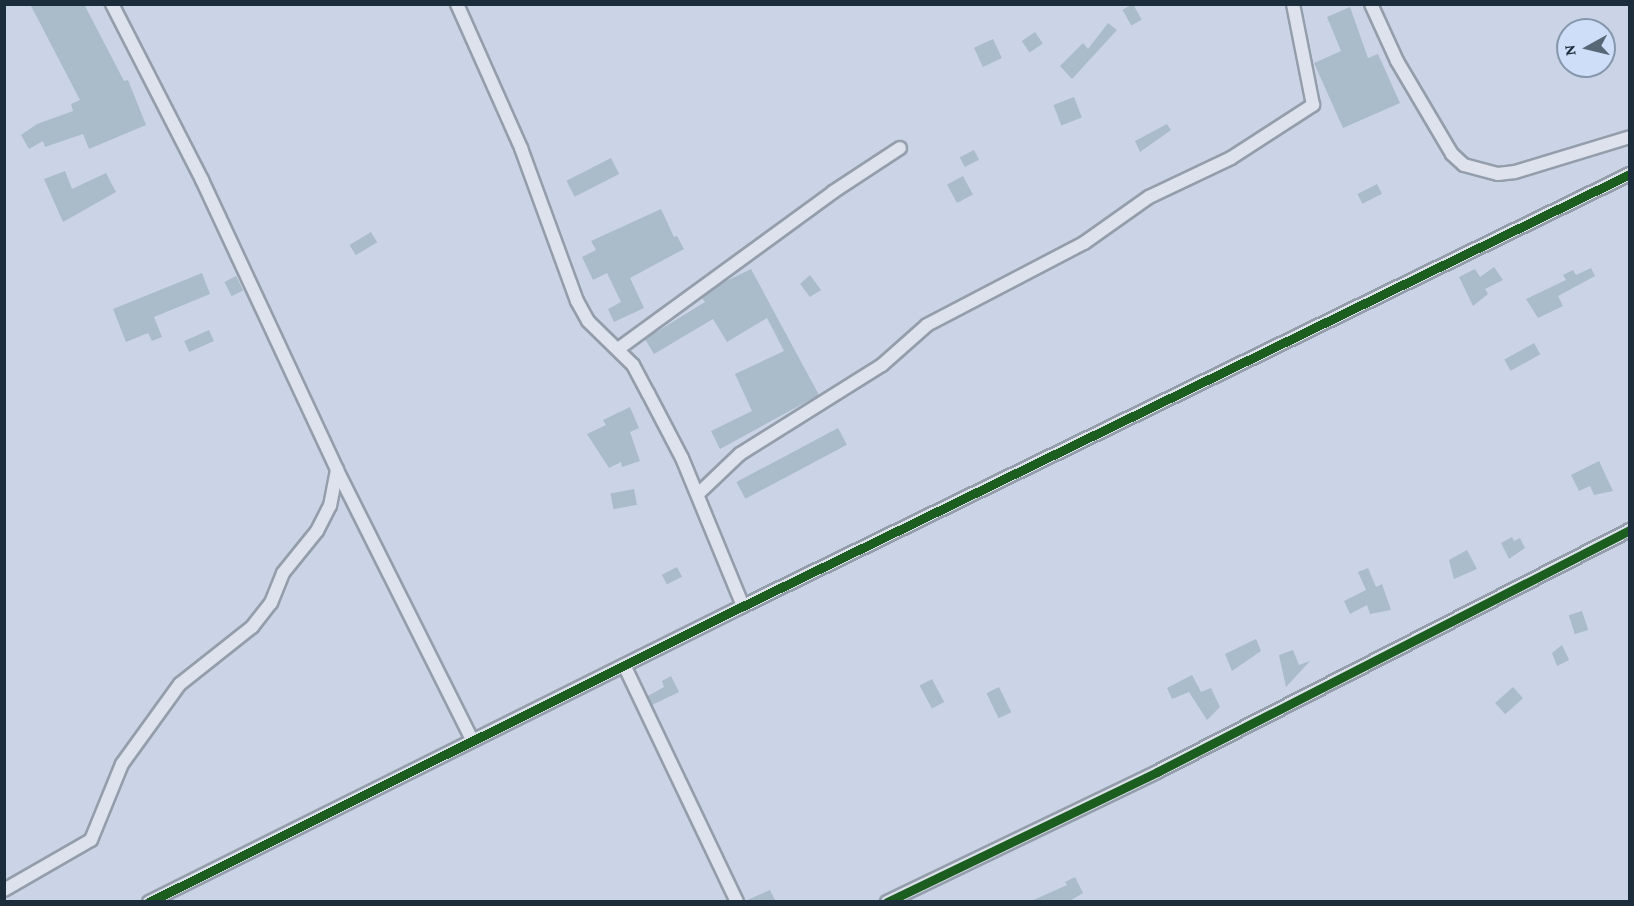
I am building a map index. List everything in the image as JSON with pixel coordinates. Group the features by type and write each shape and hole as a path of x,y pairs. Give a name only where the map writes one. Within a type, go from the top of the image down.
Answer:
{"street":[{"path":"112,4 202,180 338,470 472,740"},
{"path":"457,4 521,148 577,302 588,321 618,349 648,393 698,494 743,606"},
{"path":"698,494 740,454 882,365 927,325 1084,243 1149,197 1231,158 1313,105 1293,4"},
{"path":"1371,4 1397,61 1452,154 1464,165 1498,174 1515,172 1629,137"},
{"path":"618,349 833,192 900,148"},
{"path":"149,902 472,740 625,667 743,606 1629,174"},
{"path":"4,890 91,840 122,764 180,684 252,627 271,603 283,573 317,531 330,506 338,470"},
{"path":"887,902 1157,772 1629,530"},
{"path":"625,667 737,902"}],"building":[{"path":"30,4 84,4 124,81 128,80 146,125 89,149 83,134 45,147 43,141 29,149 21,135 37,124 73,111 71,104 80,100"},
{"path":"1133,4 1142,20 1131,26 1123,10"},
{"path":"1350,7 1368,58 1378,54 1400,103 1343,128 1314,63 1341,51 1327,17"},
{"path":"1108,23 1117,30 1072,79 1060,66 1083,43 1088,49"},
{"path":"1035,32 1043,44 1030,53 1022,41"},
{"path":"993,39 1002,58 983,67 974,48"},
{"path":"1074,97 1082,118 1061,125 1053,105"},
{"path":"1167,124 1171,130 1140,152 1135,141"},
{"path":"974,150 979,160 965,167 960,157"},
{"path":"611,158 619,174 575,197 566,181"},
{"path":"65,171 72,189 106,173 116,192 63,222 44,179"},
{"path":"963,176 973,195 957,203 947,184"},
{"path":"1377,184 1382,194 1362,204 1357,194"},
{"path":"661,209 674,237 677,236 684,249 630,278 644,308 614,322 608,309 621,302 607,273 593,280 582,257 596,250 591,241"},
{"path":"371,232 377,242 356,255 350,245"},
{"path":"1494,267 1503,280 1485,289 1488,294 1473,306 1459,277 1475,269 1480,277"},
{"path":"1591,268 1595,276 1558,296 1563,306 1538,318 1526,299 1566,280 1563,275 1573,270 1576,275"},
{"path":"751,269 819,395 720,449 711,431 752,411 735,374 784,351 767,318 727,342 713,319 654,354 645,339 705,302 702,298 722,283"},
{"path":"202,273 210,294 154,317 162,337 152,341 148,333 126,342 113,309"},
{"path":"810,275 821,290 810,297 800,284"},
{"path":"236,276 243,290 232,296 224,282"},
{"path":"209,330 214,341 189,352 184,341"},
{"path":"1534,343 1540,354 1511,371 1504,359"},
{"path":"630,407 639,428 630,432 640,461 622,467 621,462 609,468 587,434 606,425 603,420"},
{"path":"838,428 847,445 745,499 736,482"},
{"path":"1599,461 1613,491 1594,495 1590,486 1579,491 1571,475"},
{"path":"634,489 637,505 613,509 610,494"},
{"path":"1512,537 1514,541 1520,538 1525,548 1509,559 1501,543"},
{"path":"1467,550 1477,569 1454,579 1449,560"},
{"path":"677,567 682,577 667,585 662,575"},
{"path":"1368,568 1376,587 1382,584 1391,610 1370,614 1367,605 1350,614 1344,601 1366,590 1358,572"},
{"path":"1582,611 1588,630 1575,634 1569,615"},
{"path":"1256,639 1261,651 1232,671 1225,654"},
{"path":"1562,645 1569,660 1557,666 1552,653"},
{"path":"1293,650 1299,665 1310,661 1286,687 1279,655"},
{"path":"1192,675 1201,692 1211,688 1220,707 1207,720 1189,692 1172,699 1167,688"},
{"path":"671,676 679,692 652,705 648,696 664,687 662,681"},
{"path":"932,679 944,702 932,709 920,686"},
{"path":"999,687 1011,712 999,718 986,693"},
{"path":"1513,687 1523,698 1505,714 1495,703"},
{"path":"1075,877 1083,893 1068,902 1029,902 1067,885 1065,882"},
{"path":"770,890 776,902 745,902 745,901"}],"cycle path":[{"path":"149,902 743,606 1630,174"},
{"path":"887,902 1157,772 1630,530"}]}
